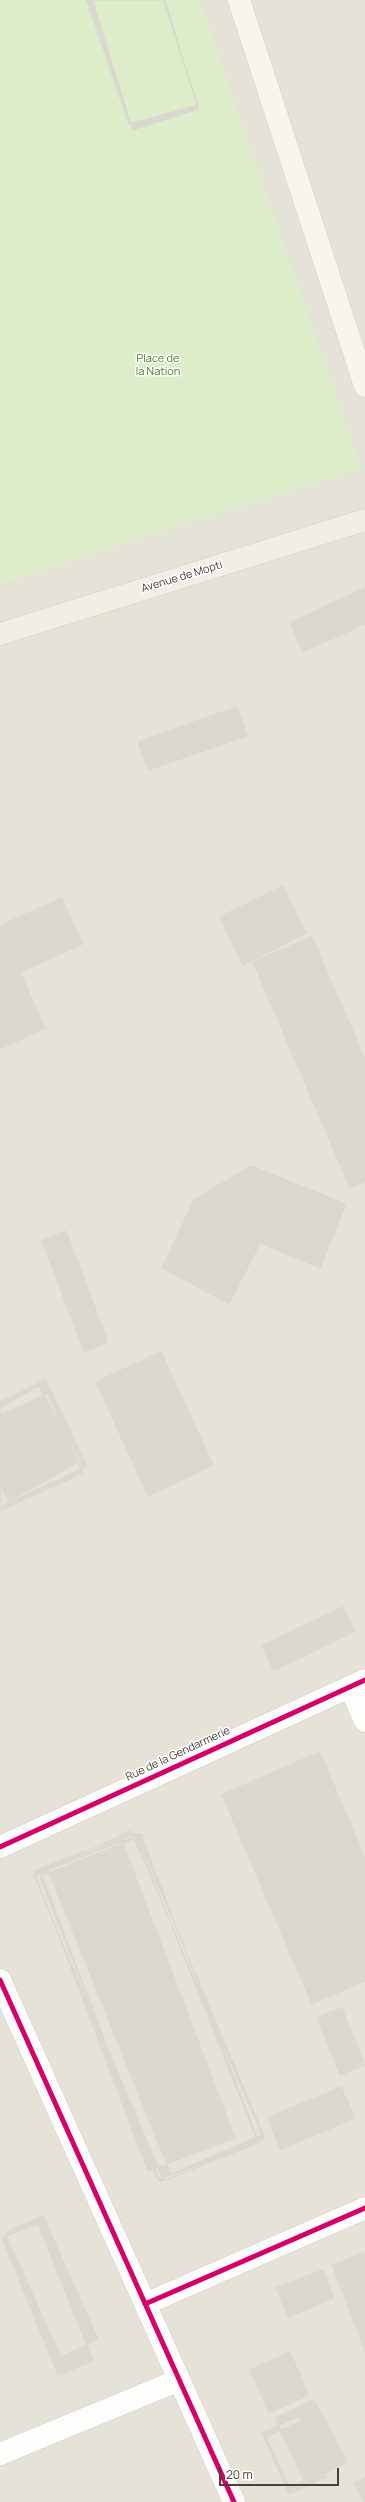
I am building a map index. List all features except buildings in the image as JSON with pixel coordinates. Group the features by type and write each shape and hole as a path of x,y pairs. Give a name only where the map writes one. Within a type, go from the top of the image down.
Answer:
{"main road":[{"path":"239,0 365,386"},
{"name":"Avenue de Mopti","path":"0,634 365,520"}],"street":[{"path":"357,1683 365,1721"},
{"name":"Rue de la Gendarmerie","path":"0,1847 357,1683"},
{"path":"0,1980 234,2502"},
{"path":"145,2304 365,2208"},
{"path":"0,2454 179,2380"}],"shaded area":[{"path":"0,0 365,0 365,2502 0,2502"}],"green space":[{"name":"Place de la Nation","path":"0,0 200,0 361,468 0,584"}],"cycle path":[{"path":"0,1847 365,1680"},
{"path":"0,1980 234,2502"},
{"path":"145,2304 365,2208"}]}
